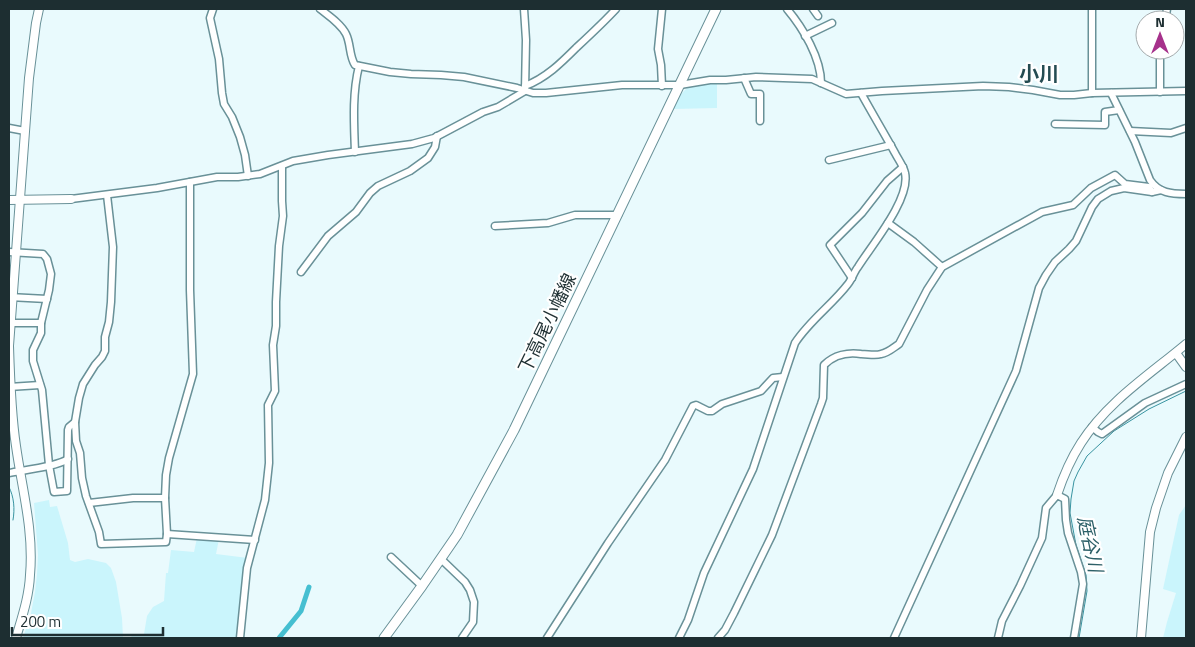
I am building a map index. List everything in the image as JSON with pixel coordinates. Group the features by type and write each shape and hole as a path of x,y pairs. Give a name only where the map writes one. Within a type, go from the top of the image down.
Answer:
{"main road":[{"name":"下高尾小幡線","path":"384,638 462,527 514,430 716,9"}],"street":[{"path":"16,638 28,592 31,557 25,497 15,443 9,387 10,297 12,252 19,200 30,61 39,9"},
{"path":"213,9 210,18 219,59 224,104 232,117 240,137 248,176"},
{"path":"320,9 346,34 352,61 355,65 390,72 464,77 525,89 533,93 622,85 680,85 710,80 756,77 812,79 846,94 983,86 1010,87 1060,95 1186,91"},
{"path":"524,9 526,40 525,89"},
{"path":"9,200 71,200 217,177 248,176 260,174 293,161 412,144 437,136 483,112 498,107 543,77 560,63 616,9"},
{"path":"662,9 658,49 662,86"},
{"path":"789,9 816,54 821,83"},
{"path":"813,9 818,16"},
{"path":"1092,9 1092,93"},
{"path":"805,36 832,23"},
{"path":"1160,60 1160,92"},
{"path":"355,152 355,80 358,66"},
{"path":"744,78 751,94 760,94 760,121"},
{"path":"679,638 688,620 704,573 753,468 795,344 814,319 850,282 856,269 899,204 905,189 905,172 861,93"},
{"path":"1111,93 1154,186 1168,194 1186,194"},
{"path":"1055,124 1106,125 1105,112 1119,110"},
{"path":"9,128 25,131"},
{"path":"1130,131 1171,133 1186,128"},
{"path":"301,272 328,236 356,212 370,193 378,186 410,171 428,158 435,147 437,136"},
{"path":"829,160 891,146"},
{"path":"240,638 247,568 265,500 269,463 268,405 275,391 272,345 276,326 278,256 283,216 282,166"},
{"path":"852,278 830,245 862,213 887,181 903,168"},
{"path":"718,638 725,630 734,613 772,535 789,492 823,398 824,365 834,357 844,354 881,354 892,350 899,344 927,290 942,267 1042,212 1073,205 1091,188 1116,175 1124,184 1149,187 1152,192"},
{"path":"107,195 113,247 111,302 105,337 105,351 83,384 78,398 76,441 80,453 82,478 101,544 166,542 166,475 193,374 190,290 190,182"},
{"path":"894,638 1016,371 1038,288 1056,262 1076,240 1092,207 1098,199 1111,191 1124,188 1152,192 1161,190"},
{"path":"494,226 548,223 575,215 618,215"},
{"path":"888,222 942,267"},
{"path":"12,252 43,254 47,259 51,274 41,323 41,333 33,350 33,361 40,385 54,492 67,491 68,430 76,422"},
{"path":"10,297 47,299"},
{"path":"10,322 41,323"},
{"path":"998,638 1002,622 1042,538 1046,508 1057,495 1065,473 1081,443 1105,412 1123,395 1186,344"},
{"path":"1176,353 1186,367"},
{"path":"547,638 608,543 665,460 693,406 696,405 712,411 722,404 761,391 773,378 783,377"},
{"path":"1092,427 1100,434 1103,433 1144,403 1186,384"},
{"path":"9,387 40,385"},
{"path":"1141,638 1150,532 1168,473 1186,437"},
{"path":"9,473 64,462 68,459"},
{"path":"1057,495 1065,499 1068,533 1083,581 1083,593 1074,638"},
{"path":"89,503 133,498 165,498"},
{"path":"167,534 255,540"},
{"path":"390,557 422,586"},
{"path":"441,559 466,582 474,602 474,622 462,638"}],"shaded area":[{"path":"717,82 717,108 673,109 681,94 689,86"},
{"path":"49,500 50,507 57,506 68,543 70,560 75,562 88,559 106,563 111,568 116,582 123,638 23,638 31,613 37,574 38,555 34,503"},
{"path":"1186,505 1186,638 1163,638 1176,593 1163,589 1179,515"},
{"path":"197,538 219,539 216,554 248,558 238,638 131,638 132,634 144,634 147,616 153,607 164,601 166,573 168,573 171,550 194,552"}],"waterway":[{"name":"庭谷川","path":"1079,638 1087,591 1086,575 1076,545 1070,513 1074,481 1087,456 1114,431 1149,409 1186,391"},
{"path":"9,487 14,503 13,520"},
{"path":"279,638 301,611 309,587"}],"district":[{"name":"小川","path":"1039,73"}]}
